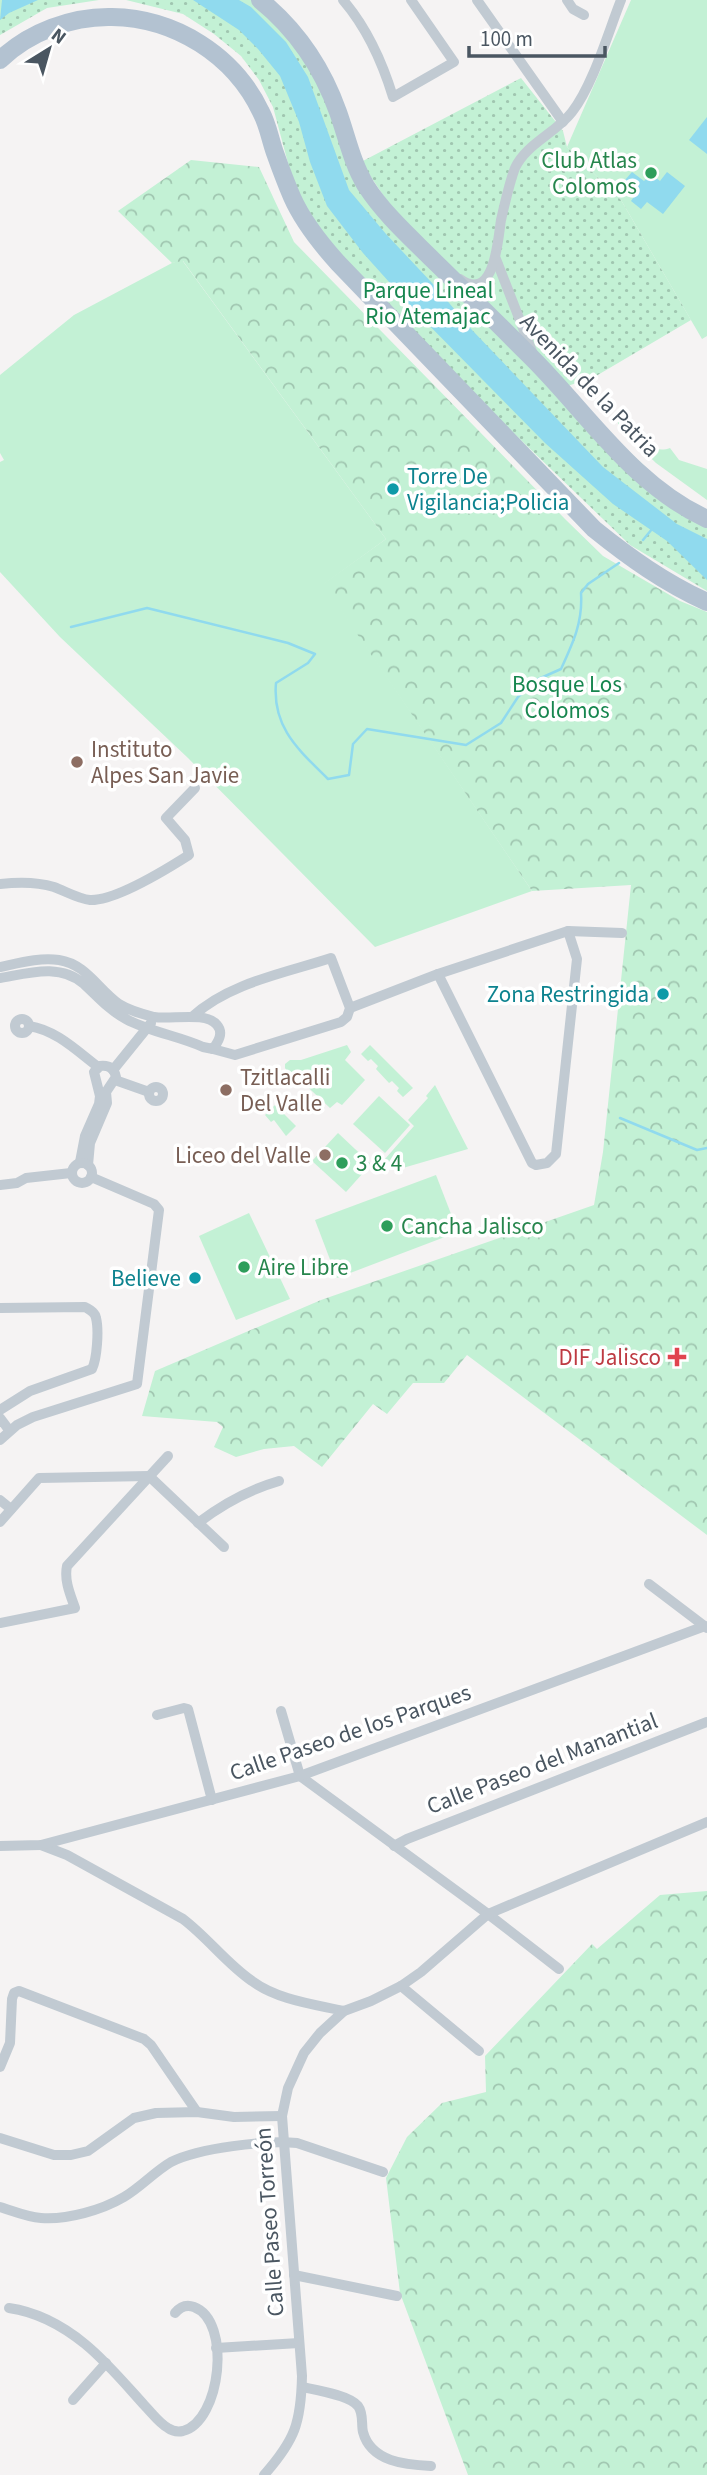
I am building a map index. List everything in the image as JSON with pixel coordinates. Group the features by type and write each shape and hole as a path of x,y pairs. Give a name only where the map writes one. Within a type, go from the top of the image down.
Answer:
{"main road":[{"name":"Avenida de la Patria","path":"260,0 284,22 314,58 327,82 361,176 382,205 417,244 536,361 630,464 665,496 707,519"},
{"path":"0,47 33,24 68,11 93,6 132,7 161,13 185,23 208,36 246,72 268,110 281,152 282,168"},
{"path":"0,60 31,37 81,19 124,17 164,25 202,44 236,72 261,112 293,198 317,239 594,529 634,562 678,589 707,602"}],"street":[{"path":"343,0 362,25 386,74 393,97 454,62 411,0"},
{"path":"477,0 563,122"},
{"path":"567,0 573,9 584,15"},
{"path":"417,244 463,282 470,284 485,280 496,259 501,221 515,168 527,152 573,111 621,0"},
{"path":"496,259 536,361"},
{"path":"0,884 29,883 50,886 89,900 107,898 164,871 189,855 186,840 166,818 195,788"},
{"path":"438,974 532,1163 547,1163 556,1154 577,959 568,932"},
{"path":"349,1008 438,974 568,932 622,933"},
{"path":"0,978 45,959 74,964 119,1004 149,1021 213,1049 235,1055 341,1021 346,1017 349,1008 331,958 244,986 203,1006 192,1017"},
{"path":"0,967 20,969"},
{"path":"84,1163 85,1136 99,1104 106,1071 149,1021 192,1017 211,1020 218,1026 220,1033 219,1041 213,1049"},
{"path":"29,1026 40,1028 48,1033 54,1042 149,1092"},
{"path":"84,1163 107,1103 106,1071"},
{"path":"84,1163 91,1168 91,1177 85,1183 80,1183 71,1173 75,1164 84,1163"},
{"path":"0,1177 26,1178 71,1173"},
{"path":"0,1440 9,1430 33,1417 137,1384 159,1210 154,1204 91,1177"},
{"path":"0,1185 17,1183 26,1178"},
{"path":"0,1308 85,1307 92,1310 96,1317 96,1362 92,1369 30,1391 0,1410"},
{"path":"0,1418 9,1430"},
{"path":"0,1623 75,1608 65,1573 67,1566 168,1456"},
{"path":"0,1522 39,1478 149,1476 224,1547"},
{"path":"198,1523 225,1503 252,1489 279,1481"},
{"path":"0,1500 11,1509"},
{"path":"649,1584 706,1627"},
{"name":"Calle Paseo de los Parques","path":"0,1846 41,1846 300,1776 706,1627"},
{"path":"157,1715 188,1709 212,1800"},
{"path":"281,1711 300,1776 559,1969"},
{"name":"Calle Paseo del Manantial","path":"394,1846 707,1722"},
{"name":"Calle Paseo Torreón","path":"264,2475 293,2436 299,2420 302,2387 282,2116 288,2088 304,2053 320,2033 344,2011 401,1986 488,1914 707,1822"},
{"path":"41,1846 67,1855 183,1919 201,1932 251,1981 268,1991 344,2011"},
{"path":"401,1986 479,2051"},
{"path":"0,2067 10,2043 12,1999 14,1993 19,1991 144,2039 151,2045 197,2112"},
{"path":"0,2137 54,2155 71,2155 88,2151 134,2118 156,2113 197,2112 234,2117 282,2116"},
{"path":"0,2207 41,2218 75,2214 124,2197 158,2171 181,2158 209,2150 284,2142 298,2143 383,2172"},
{"path":"294,2275 397,2296"},
{"path":"9,2308 24,2310 61,2327 103,2361 159,2422 175,2431 185,2431 201,2417 212,2395 216,2379 216,2348 214,2332 205,2315 189,2306 179,2308 175,2313"},
{"path":"216,2348 299,2343"},
{"path":"74,2400 103,2361"},
{"path":"302,2387 349,2400 357,2406 368,2443 386,2459 409,2465 431,2466"}],"green space":[{"path":"0,0 99,0 47,8 0,35"},
{"name":"Parque Lineal Rio Atemajac","path":"126,0 258,0 300,42 356,175 518,348 707,524 707,591 630,545 476,397 321,235 296,193 273,107 259,80 241,56 183,14"},
{"name":"Club Atlas Colomos","path":"631,0 707,0 707,336 702,339 621,200 567,147"},
{"path":"521,78 563,131 567,147 621,200 691,320 596,376 562,388 391,207 361,162"},
{"name":"Bosque Los Colomos","path":"191,160 259,167 294,242 565,519 603,556 680,601 707,612 707,1535 467,1355 444,1383 413,1383 387,1414 373,1404 322,1467 294,1446 264,1449 236,1457 214,1447 223,1427 217,1422 142,1416 155,1371 321,1300 594,1205 603,1152 631,885 532,891 323,584 386,539 183,261 172,263 118,211"},
{"path":"182,260 386,539 324,584 532,891 375,947 188,758 60,637 0,572 0,462 4,460 0,453 0,375 74,315"},
{"path":"624,415 629,417 650,446 663,450 670,448 679,460 707,469 707,500 656,463 618,426 618,418"},
{"path":"347,1045 351,1052 345,1060 365,1080 342,1105 337,1102 330,1108 285,1068 285,1064 290,1060 301,1060"},
{"path":"370,1045 413,1088 403,1097 397,1091 399,1088 392,1081 389,1083 376,1069 378,1066 361,1054"},
{"path":"435,1085 468,1149 396,1170 385,1159 414,1126 408,1120 428,1098 426,1096"},
{"path":"379,1096 410,1125 385,1153 353,1124"},
{"path":"275,1105 296,1126 286,1136 274,1120 271,1122 265,1115"},
{"name":"3 & 4","path":"338,1133 371,1164 346,1192 312,1161"},
{"name":"Cancha Jalisco","path":"436,1175 458,1232 337,1278 315,1220"},
{"name":"Aire Libre","path":"249,1213 290,1299 236,1320 199,1236"},
{"path":"707,1891 707,2475 468,2475 400,2293 386,2178 407,2137 442,2103 486,2092 485,2056 592,1944 597,1949 660,1895"}],"water":[{"path":"2,0 38,0 0,20"},
{"path":"193,0 239,0 251,7 286,42 308,77 349,190 472,330 603,467 677,524 707,539 707,580 667,541 613,504 545,443 417,313 363,253 327,206 310,162 299,122 280,76 239,30"},
{"path":"707,117 707,154 689,140"},
{"path":"632,172 644,181 651,174 660,181 667,172 685,186 663,214 647,202 641,209 631,201 638,191 625,180"}],"waterway":[{"path":"643,540 652,529"},
{"path":"71,627 147,608 288,643 315,654 308,663 276,683 276,699 278,713 290,737 328,779 349,775 353,744 367,729 466,745 501,723 518,697 534,681 561,669 579,623 581,593 588,584 619,563"},
{"path":"620,1118 697,1150 707,1148"}],"place":[{"name":"Club Atlas Colomos","path":"651,173"},
{"name":"Torre De Vigilancia;Policia","path":"393,489"},
{"name":"Instituto Alpes San Javie","path":"77,762"},
{"name":"Zona Restringida","path":"663,994"},
{"name":"Tzitlacalli Del Valle","path":"226,1090"},
{"name":"Liceo del Valle","path":"325,1155"},
{"name":"3 & 4","path":"342,1163"},
{"name":"Cancha Jalisco","path":"387,1226"},
{"name":"Aire Libre","path":"244,1267"},
{"name":"Believe","path":"195,1278"},
{"name":"DIF Jalisco","path":"677,1357"}]}
